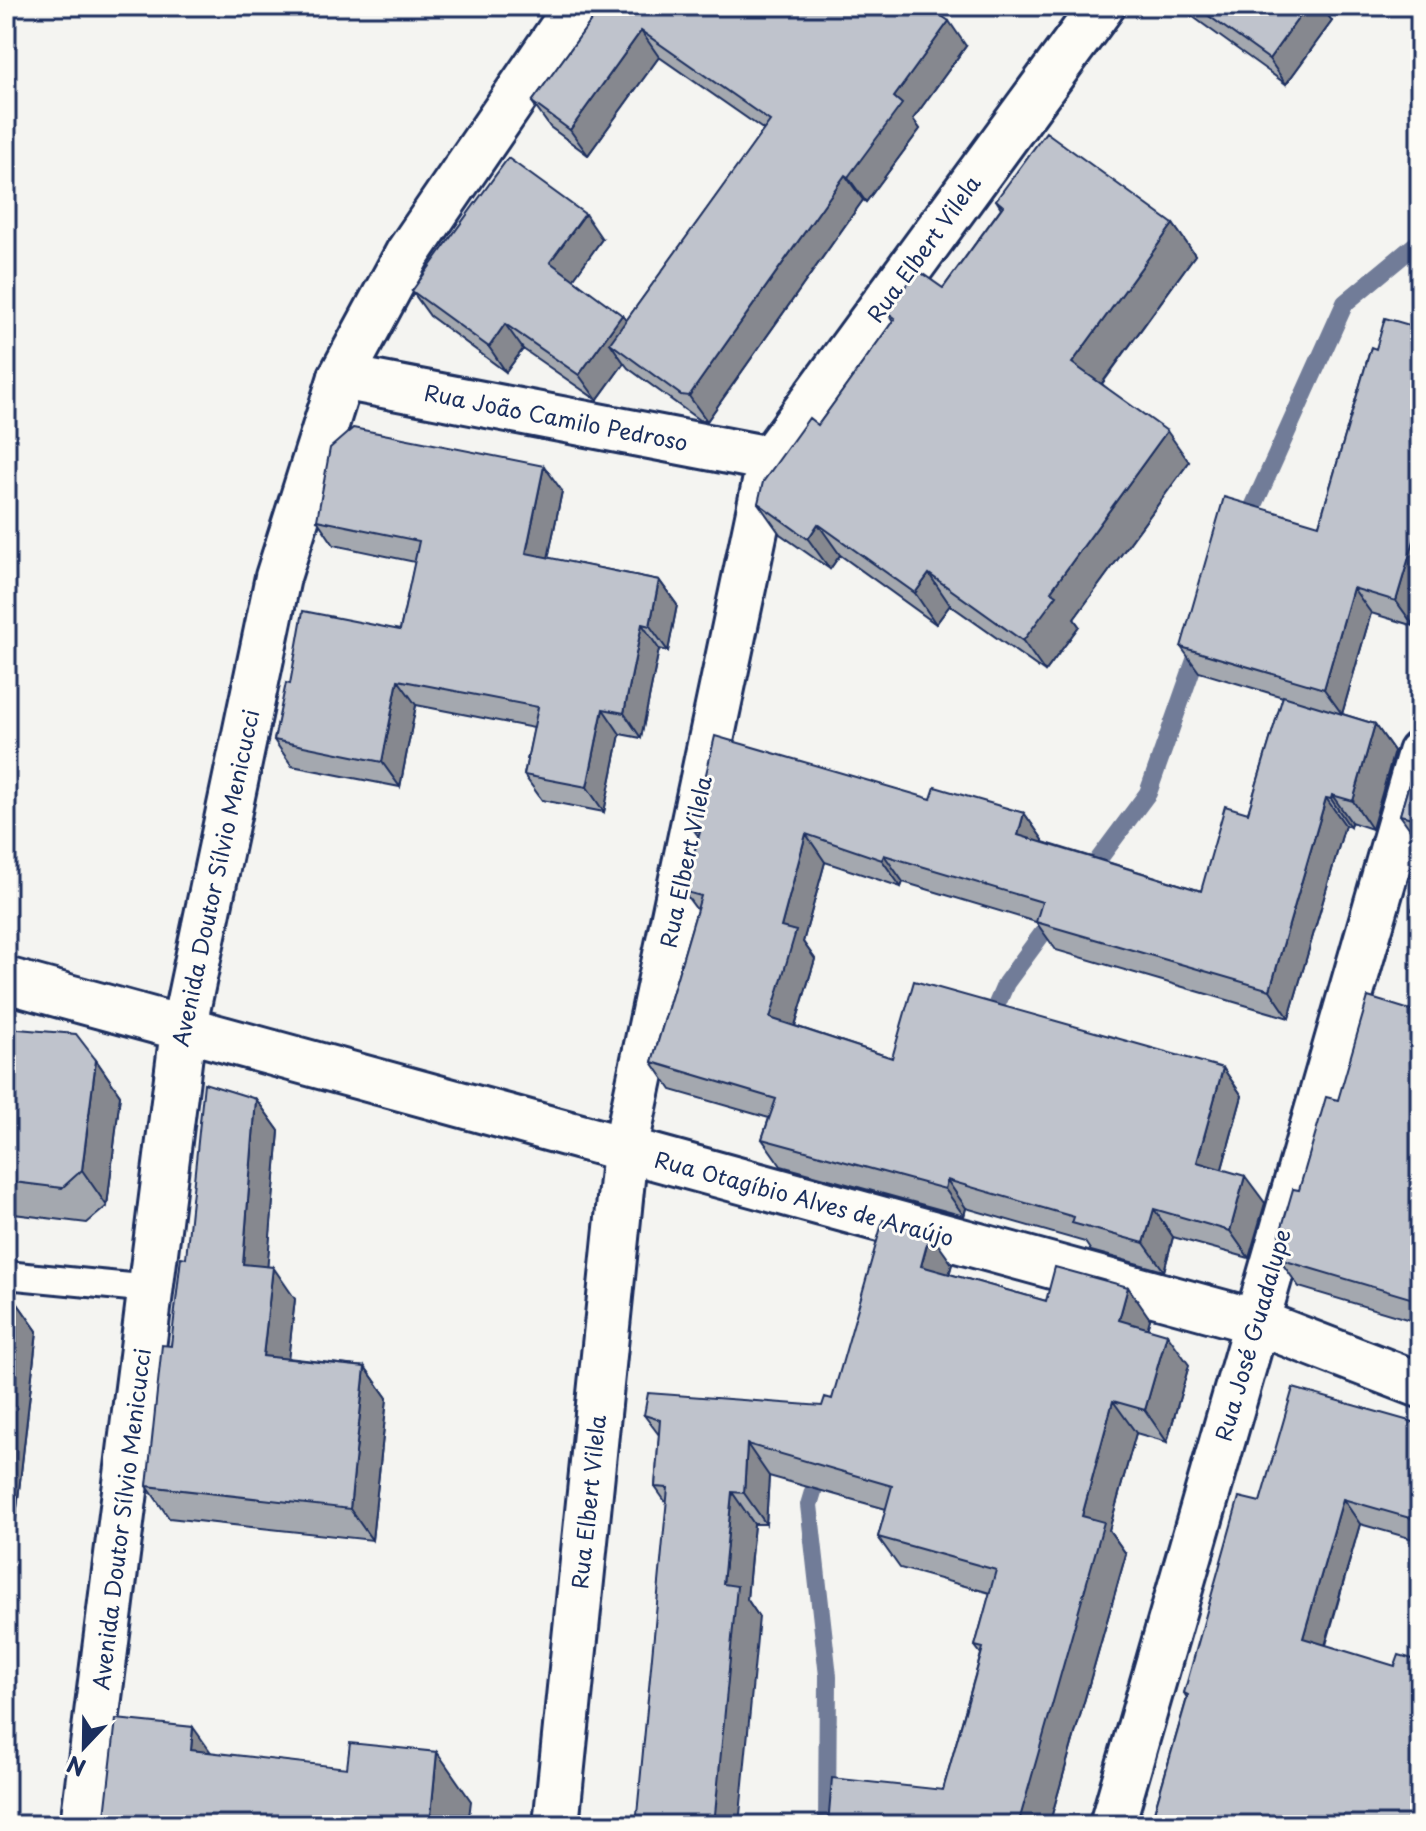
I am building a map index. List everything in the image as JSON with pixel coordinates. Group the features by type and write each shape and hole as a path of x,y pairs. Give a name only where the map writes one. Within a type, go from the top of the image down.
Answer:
{"street":[{"name":"Avenida Doutor Sílvio Menicucci","path":"83,1825 183,1030 278,577 341,377 408,253 577,6"},
{"name":"Rua Elbert Vilela","path":"556,1825 625,1150 770,459 1102,6"},
{"name":"Rua João Camilo Pedroso","path":"341,377 770,459"},
{"name":"Rua José Guadalupe","path":"1112,1825 1420,753"},
{"name":"Rua Otagíbio Alves de Araújo","path":"6,980 1257,1322 1420,1385"}],"lane":[{"path":"6,1275 151,1289"}],"building":[{"path":"602,6 927,6 949,21 894,97 902,104 848,177 845,175 689,396 681,395 610,343 770,121 641,31 570,130 532,102"},
{"path":"1195,6 1307,6 1269,59"},
{"path":"1046,132 1173,224 1072,363 1167,431 1051,591 1057,595 1023,641 929,574 915,593 818,524 808,539 758,503 763,482 809,418 818,425 895,318 887,312 917,270 943,288 1003,206 996,200"},
{"path":"508,158 585,214 550,262 622,315 579,375 505,324 489,347 412,291"},
{"path":"1385,318 1420,328 1420,520 1396,601 1353,588 1324,689 1181,647 1224,497 1319,525 1371,347 1376,349"},
{"path":"353,428 544,466 526,553 659,580 650,626 642,624 624,713 603,709 587,787 524,775 538,707 398,680 382,762 274,740 286,683 290,684 303,611 400,630 419,541 317,520 330,448"},
{"path":"1283,696 1375,724 1353,801 1332,795 1331,799 1326,798 1270,990 1036,922 1042,902 884,855 882,860 806,834 781,927 796,931 770,1018 892,1058 914,981 1223,1068 1197,1162 1245,1176 1230,1231 1154,1209 1144,1243 1072,1223 1074,1217 947,1180 945,1189 762,1139 776,1099 652,1062 701,896 683,891 700,832 693,829 715,736 931,799 935,787 1024,813 1018,835 1201,891 1225,806 1248,813"},
{"path":"1420,746 1420,820 1400,815"},
{"path":"1420,882 1420,912 1412,910"},
{"path":"1368,997 1420,1013 1420,1301 1279,1259 1283,1245 1277,1244 1293,1189 1299,1190 1326,1097 1338,1100"},
{"path":"6,1028 76,1034 96,1060 82,1170 62,1188 6,1181"},
{"path":"204,1083 256,1099 243,1264 273,1267 263,1356 365,1367 350,1509 147,1486 162,1345 171,1346 181,1257 186,1258"},
{"path":"883,1220 930,1233 921,1266 1046,1301 1055,1267 1128,1287 1119,1320 1167,1334 1145,1410 1113,1401 1082,1516 1104,1522 1018,1825 828,1825 832,1778 943,1790 983,1648 975,1646 996,1570 878,1537 892,1486 747,1444 744,1493 732,1492 723,1584 737,1586 714,1825 636,1825 668,1488 655,1487 660,1420 644,1415 648,1393 822,1406 825,1397 832,1399"},
{"path":"1293,1388 1420,1424 1420,1521 1343,1499 1303,1638 1395,1666 1399,1655 1416,1660 1420,1645 1420,1825 1136,1825 1140,1812 1153,1816 1239,1497 1260,1502"},
{"path":"116,1719 193,1727 191,1750 347,1768 350,1743 437,1752 430,1825 104,1825"}],"waterway":[{"path":"1245,525 1345,303 1420,241"},
{"path":"1084,879 1148,793 1201,643"},
{"path":"988,1025 1006,983 1056,915"},
{"path":"820,1468 809,1505 828,1676 827,1825"}]}
